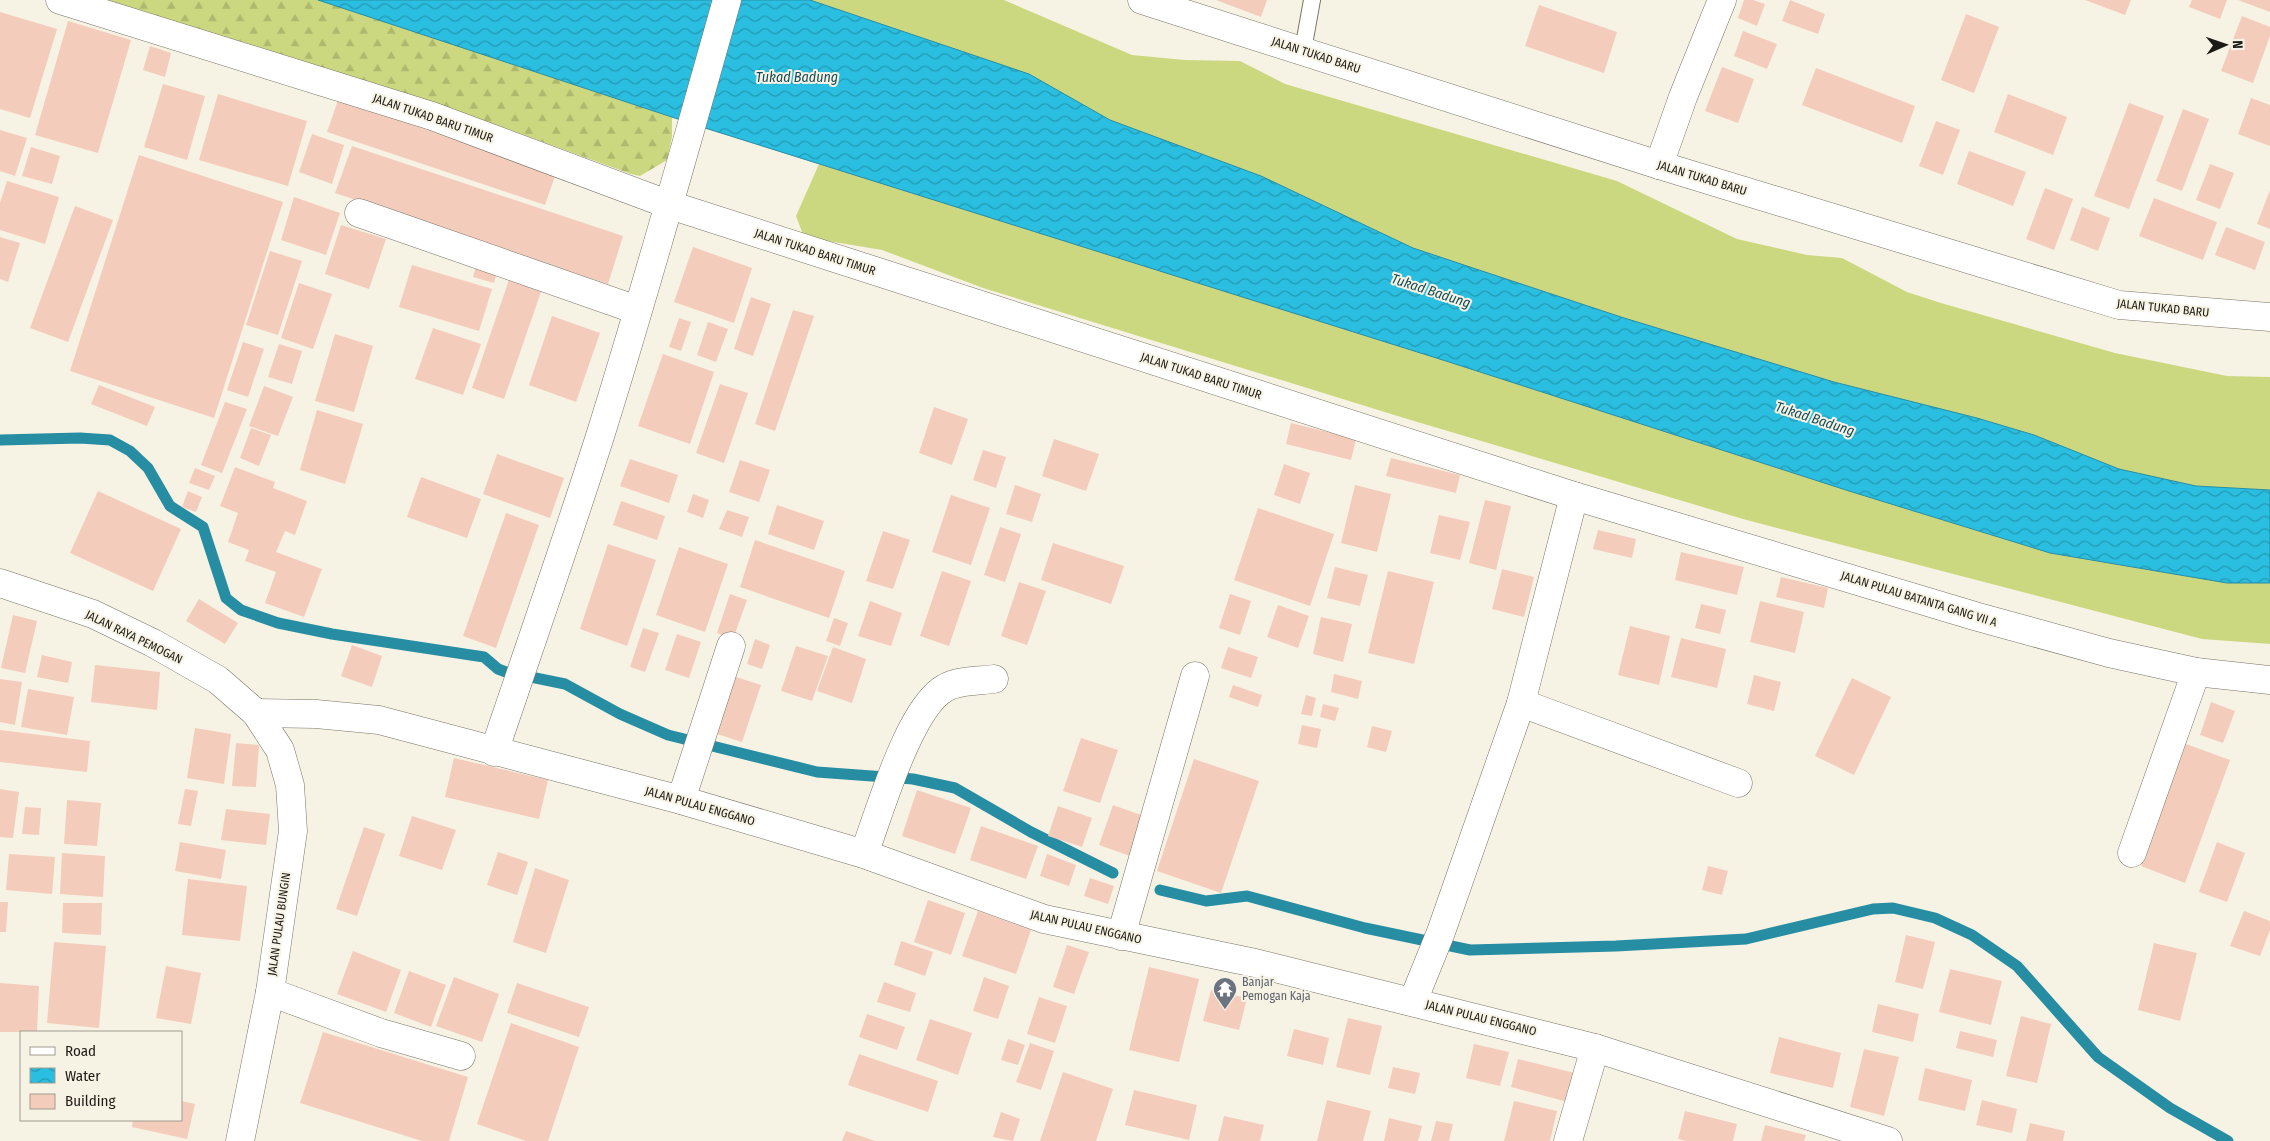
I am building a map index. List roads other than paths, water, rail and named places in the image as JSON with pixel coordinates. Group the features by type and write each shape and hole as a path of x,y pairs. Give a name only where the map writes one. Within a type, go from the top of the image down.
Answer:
{"street":[{"name":"JALAN TUKAD BARU TIMUR","path":"60,0 432,116 670,205 1574,496"},
{"path":"494,752 534,639 601,432 670,205 727,0"},
{"name":"JALAN TUKAD BARU","path":"1142,0 1304,50 1659,165 2119,305 2270,317"},
{"path":"1659,165 1683,97 1722,0"},
{"path":"358,214 637,310"},
{"path":"1413,1001 1441,932 1521,703 1574,496"},
{"name":"JALAN PULAU BATANTA GANG VII A","path":"1574,496 1978,618 2109,653 2196,672 2270,680"},
{"name":"JALAN RAYA PEMOGAN","path":"0,583 93,614 153,643 218,680 256,713"},
{"path":"681,800 731,646"},
{"path":"2132,852 2196,672"},
{"path":"1121,936 1195,676"},
{"path":"864,854 902,750 932,697 946,687 994,679"},
{"path":"1521,703 1738,783"},
{"name":"JALAN PULAU ENGGANO","path":"256,713 316,714 379,720 681,800 864,854 1044,919 1255,964 1413,1001 1595,1048 1888,1141"},
{"name":"JALAN PULAU BUNGIN","path":"240,1141 270,992 293,831 290,785 280,750 256,713"},
{"path":"270,992 381,1033 461,1056"},
{"path":"1568,1141 1595,1048"}],"lane":[{"path":"1304,50 1312,0"}],"water":[{"name":"Tukad Badung","path":"318,0 810,0 1029,74 1110,120 1261,176 1413,248 1621,317 1834,382 1977,418 2034,435 2119,469 2196,486 2270,490 2270,583 2227,583 2050,553 705,128"}],"waterway":[{"path":"0,440 80,438 110,440 130,451 148,468 170,506 203,527 226,598 241,610 278,623 332,634 484,657 498,669 506,672 565,684 620,714 668,735 817,772 913,779 955,788 1031,832 1113,873"},
{"path":"1160,890 1206,901 1247,896 1365,928 1470,950 1616,946 1746,939 1873,909 1893,908 1935,918 1972,935 2017,966 2098,1057 2170,1108 2228,1141"}],"place":[{"name":"Banjar Pemogan Kaja","path":"1225,1010"}]}
